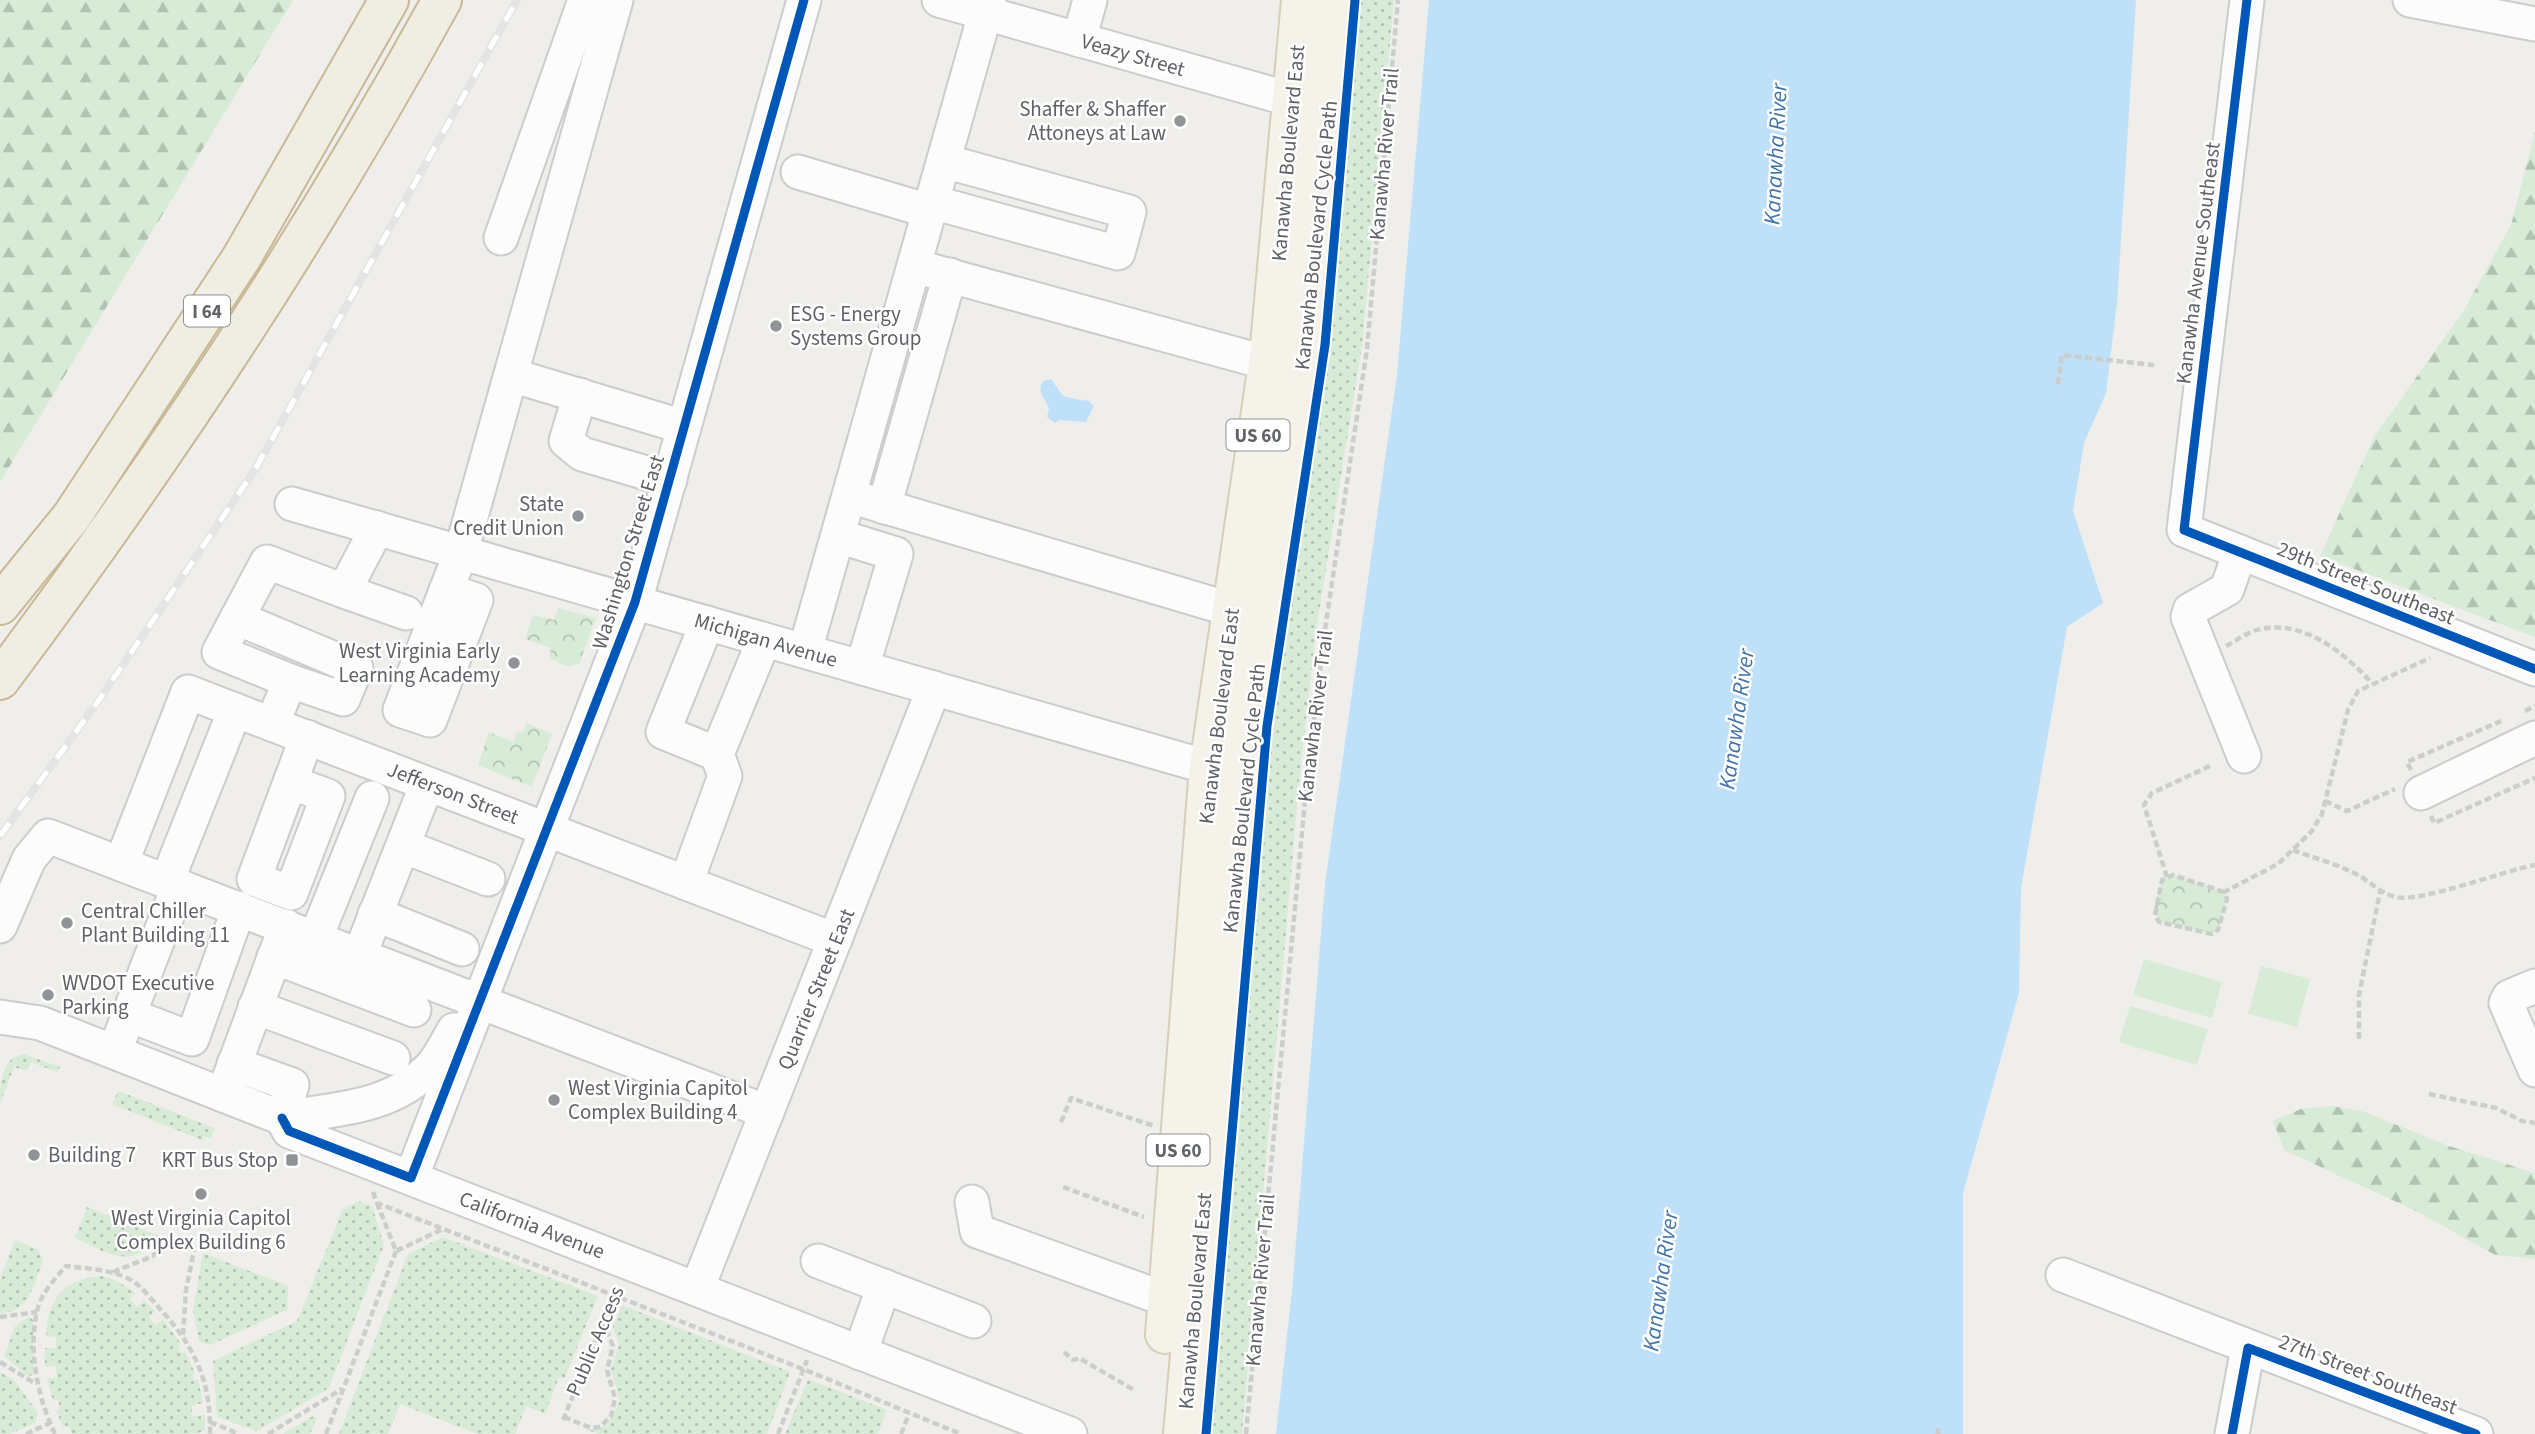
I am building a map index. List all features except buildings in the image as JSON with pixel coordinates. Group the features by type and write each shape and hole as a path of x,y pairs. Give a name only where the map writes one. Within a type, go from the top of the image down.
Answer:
{"highway":[{"name":"I 64","path":"0,606 72,516 242,257 389,0"},
{"name":"I 64","path":"0,680 206,390 397,82 442,0"}],"main road":[{"name":"Kanawha Boulevard East","path":"1157,1434 1168,1300 1225,772 1255,655 1287,472 1310,105 1301,0"},
{"name":"Kanawha Boulevard East","path":"1183,1434 1233,610 1268,363 1310,105 1334,0"}],"street":[{"path":"501,238 584,0"},
{"path":"446,590 461,552 616,0"},
{"name":"Washington Street East","path":"411,1178 635,603 804,0"},
{"name":"Veazy Street","path":"939,0 987,6 1079,40 1310,105"},
{"path":"1079,40 1090,0"},
{"name":"Kanawha Avenue Southeast","path":"2184,530 2247,0"},
{"path":"2410,0 2535,24"},
{"path":"805,651 987,6"},
{"path":"798,172 1118,253 1129,212 944,161"},
{"path":"914,266 1268,363"},
{"path":"884,507 950,275"},
{"path":"511,375 684,427"},
{"path":"580,395 566,441 573,449 670,480"},
{"path":"849,496 1233,610"},
{"name":"Michigan Avenue","path":"292,504 1225,772"},
{"path":"344,591 377,528"},
{"name":"29th Street Southeast","path":"2184,530 2535,668"},
{"path":"838,536 896,554 862,667"},
{"path":"2240,552 2227,589 2190,610 2188,617 2244,756"},
{"path":"237,618 356,668 343,699 219,652 237,618 267,562 406,613"},
{"path":"707,623 663,732 716,754"},
{"path":"686,883 725,776 716,754 764,640"},
{"path":"272,724 290,681"},
{"name":"Quarrier Street East","path":"697,1289 934,688"},
{"name":"Jefferson Street","path":"121,864 188,692 835,940"},
{"path":"115,1050 235,710"},
{"path":"290,782 307,737"},
{"path":"2412,789 2535,738"},
{"path":"360,954 427,784"},
{"path":"229,1080 274,957 301,931 341,876 372,798"},
{"path":"0,926 29,859 48,836 767,1112"},
{"path":"403,846 488,879"},
{"path":"341,876 379,904 462,949"},
{"path":"129,1015 192,1039 239,908"},
{"path":"274,957 414,1010"},
{"path":"2535,986 2509,997 2505,1003 2535,1070"},
{"path":"282,1118 351,1109 409,1085 433,1066 457,1024 481,1000"},
{"path":"255,1007 393,1058"},
{"name":"California Avenue","path":"0,1017 40,1023 115,1050 229,1080 282,1118 289,1131 1070,1434"},
{"path":"972,1202 972,1217 977,1231 1168,1300"},
{"path":"818,1261 974,1321"},
{"name":"27th Street Southeast","path":"2063,1275 2476,1434"},
{"path":"860,1353 884,1286"},
{"path":"2232,1434 2248,1348"}],"path":[{"path":"2058,384 2062,355 2154,365"},
{"path":"2204,657 2256,630 2284,629 2328,643 2371,682"},
{"path":"2224,892 2227,899 2218,930 2212,934 2160,922 2154,908 2162,880 2167,877 2173,875 2224,892 2278,864 2312,831 2325,801 2348,710 2358,691 2371,682 2443,653 2455,637"},
{"path":"2167,877 2144,805 2152,793 2212,765"},
{"path":"2325,801 2347,811 2412,789"},
{"path":"2293,850 2363,878 2380,892 2397,897 2416,898 2504,870 2535,865"},
{"path":"2359,1039 2359,995 2380,892"},
{"path":"2429,1094 2496,1108 2522,1121 2535,1123"},
{"path":"1061,1122 1071,1098 1159,1128"},
{"path":"1063,1186 1151,1219"},
{"path":"326,1434 396,1251 373,1192"},
{"path":"377,1203 803,1369 961,1434"},
{"path":"396,1251 444,1229"},
{"path":"112,1272 153,1256 167,1239"},
{"path":"183,1335 186,1290 194,1250"},
{"path":"55,1434 36,1384 37,1312 46,1289 66,1266 112,1272 134,1282 183,1335 200,1363 210,1434"},
{"path":"0,1317 37,1312"},
{"path":"778,1434 816,1336"},
{"path":"1064,1352 1073,1360 1079,1358 1136,1391"},
{"path":"0,1362 36,1384"},
{"path":"268,1434 343,1389"},
{"path":"901,1434 909,1414"},
{"path":"210,1422 239,1434"},
{"path":"26,1434 50,1423"}],"green space":[{"path":"0,0 293,0 0,482"},
{"path":"1356,0 1394,0 1362,346 1316,631 1300,772 1242,1434 1212,1434 1272,724 1325,345"},
{"path":"2535,132 2535,637 2320,556 2374,437 2464,310 2511,225"},
{"path":"558,608 596,618 579,664 566,666 549,658 551,648 525,639 533,615 554,620"},
{"path":"527,723 552,734 532,787 478,765 489,732 514,742 517,732 522,733"},
{"path":"2173,875 2224,892 2227,899 2218,930 2212,934 2159,922 2154,908 2162,880"},
{"path":"2144,959 2222,982 2212,1018 2133,995"},
{"path":"2261,966 2310,979 2297,1027 2248,1014"},
{"path":"2130,1006 2208,1029 2197,1065 2119,1042"},
{"path":"24,1054 60,1067 57,1072 31,1062 27,1071 14,1067 0,1103 6,1066 16,1056"},
{"path":"118,1091 215,1128 211,1139 204,1136 202,1140 112,1104"},
{"path":"2332,1106 2362,1111 2449,1146 2535,1173 2535,1259 2495,1255 2418,1212 2284,1150 2273,1121 2301,1109"},
{"path":"359,1201 372,1206 384,1245 329,1388 257,1431 217,1417 213,1361 297,1321 343,1209"},
{"path":"87,1207 159,1236 139,1253 129,1256 109,1254 75,1238"},
{"path":"443,1237 598,1296 564,1379 559,1377 545,1414 526,1406 515,1434 477,1434 400,1404 388,1434 339,1434 408,1254"},
{"path":"15,1240 37,1249 43,1261 24,1303 10,1312 0,1313 0,1279"},
{"path":"203,1253 288,1286 287,1310 210,1345 199,1342 193,1310"},
{"path":"101,1276 111,1278 135,1292 130,1299 137,1307 144,1300 155,1311 149,1317 156,1325 163,1319 181,1344 178,1346 181,1353 185,1351 194,1371 193,1380 198,1379 203,1403 192,1406 192,1416 205,1415 205,1431 194,1434 72,1434 68,1426 63,1427 56,1410 60,1408 58,1400 53,1401 47,1378 57,1378 56,1367 45,1366 45,1348 56,1348 56,1337 46,1336 47,1323 54,1302 67,1287"},
{"path":"622,1305 790,1372 767,1434 598,1434 588,1430 607,1426 620,1401 611,1370 619,1345 613,1327"},
{"path":"29,1317 33,1320 34,1373 29,1377 4,1356 15,1326"},
{"path":"0,1372 15,1381 38,1413 35,1423 10,1434 0,1434"},
{"path":"808,1379 887,1410 878,1434 785,1434"},
{"path":"313,1416 317,1418 310,1434 283,1434"}],"water":[{"name":"Kanawha River","path":"1429,0 2136,0 2117,303 2106,393 2084,443 2073,511 2103,603 2067,627 2021,888 2019,993 1963,1193 1963,1434 1276,1434 1292,1291 1325,884 1397,375"},
{"path":"1051,379 1063,396 1084,401 1086,399 1094,406 1086,422 1059,420 1055,423 1047,417 1049,408 1040,389 1043,381"}],"railway":[{"path":"0,836 97,703 256,468 517,0"}],"cycle path":[{"path":"282,1118 289,1131 411,1178 635,602 804,0"},
{"name":"Kanawha Boulevard Cycle Path","path":"1206,1434 1267,726 1325,345 1355,0"},
{"path":"2247,0 2184,530 2535,669"},
{"path":"2232,1434 2248,1348 2476,1434"}],"place":[{"name":"Shaffer & Shaffer Attoneys at Law","path":"1180,121"},
{"name":"ESG - Energy Systems Group","path":"776,326"},
{"name":"State Credit Union","path":"578,516"},
{"name":"West Virginia Early Learning Academy","path":"514,663"},
{"name":"Central Chiller Plant Building 11","path":"67,923"},
{"name":"WVDOT Executive Parking","path":"48,995"},
{"name":"West Virginia Capitol Complex Building 4","path":"554,1100"},
{"name":"Building 7","path":"34,1155"},
{"name":"KRT Bus Stop","path":"292,1160"},
{"name":"West Virginia Capitol Complex Building 6","path":"201,1194"}]}
